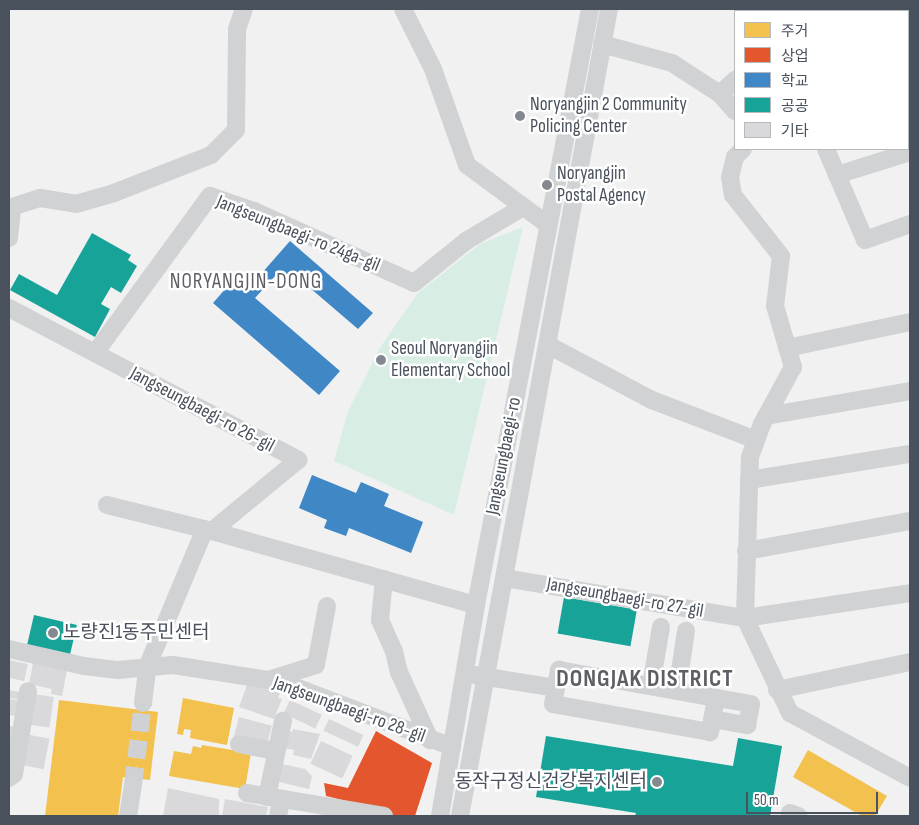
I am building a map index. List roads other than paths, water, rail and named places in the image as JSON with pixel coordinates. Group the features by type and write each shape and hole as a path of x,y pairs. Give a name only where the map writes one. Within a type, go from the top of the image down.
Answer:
{"street":[{"path":"9,238 12,207 40,198 76,204 114,193 211,156 236,130 237,29 244,9"},
{"path":"403,9 433,69 467,165 548,225"},
{"name":"Jangseungbaegi-ro","path":"440,816 476,605 590,9"},
{"name":"Jangseungbaegi-ro","path":"460,816 548,345 608,9"},
{"path":"602,44 672,63 720,94 734,110"},
{"path":"720,94 734,81"},
{"path":"742,150 735,157 730,177 733,195 781,256 774,306 793,366 766,416 750,457 745,618 777,690 790,713 910,778"},
{"path":"826,150 865,240 910,224"},
{"path":"837,175 910,152"},
{"name":"Jangseungbaegi-ro 24ga-gil","path":"95,353 210,196 254,212 414,283 466,242 523,207"},
{"name":"Jangseungbaegi-ro 26-gil","path":"9,308 298,460 209,530"},
{"path":"787,348 910,322"},
{"path":"548,345 652,400 756,440"},
{"path":"766,416 910,391"},
{"path":"749,480 910,454"},
{"path":"107,505 209,530 476,605"},
{"path":"746,551 910,521"},
{"path":"143,703 148,665 209,530"},
{"name":"Jangseungbaegi-ro 27-gil","path":"505,578 745,618 910,593"},
{"path":"384,579 380,620 394,651 398,672 430,740"},
{"path":"268,680 316,664 327,606"},
{"path":"651,686 661,627"},
{"path":"677,691 686,631"},
{"name":"Jangseungbaegi-ro 28-gil","path":"9,649 101,668 118,670 148,665 174,664 268,680 452,747"},
{"path":"777,690 910,662"},
{"path":"712,719 747,725 750,704 559,670 553,704 710,732 712,719 716,698"},
{"path":"465,673 556,688"},
{"path":"9,778 14,774 28,690"},
{"path":"276,804 276,751 283,721"},
{"path":"239,744 276,751"},
{"path":"128,816 133,785"},
{"path":"247,793 276,804 384,816"}],"tunnel":[{"path":"133,785 143,703"}],"place":[{"name":"Noryangjin 2 Community Policing Center","path":"520,116"},
{"name":"Noryangjin Postal Agency","path":"547,185"},
{"name":"Seoul Noryangjin Elementary School","path":"381,360"},
{"name":"노량진1동주민센터","path":"53,633"},
{"name":"동작구정신건강복지센터","path":"657,782"}],"district":[{"name":"NORYANGJIN-DONG","path":"246,282"},
{"name":"DONGJAK DISTRICT","path":"645,679"}]}
